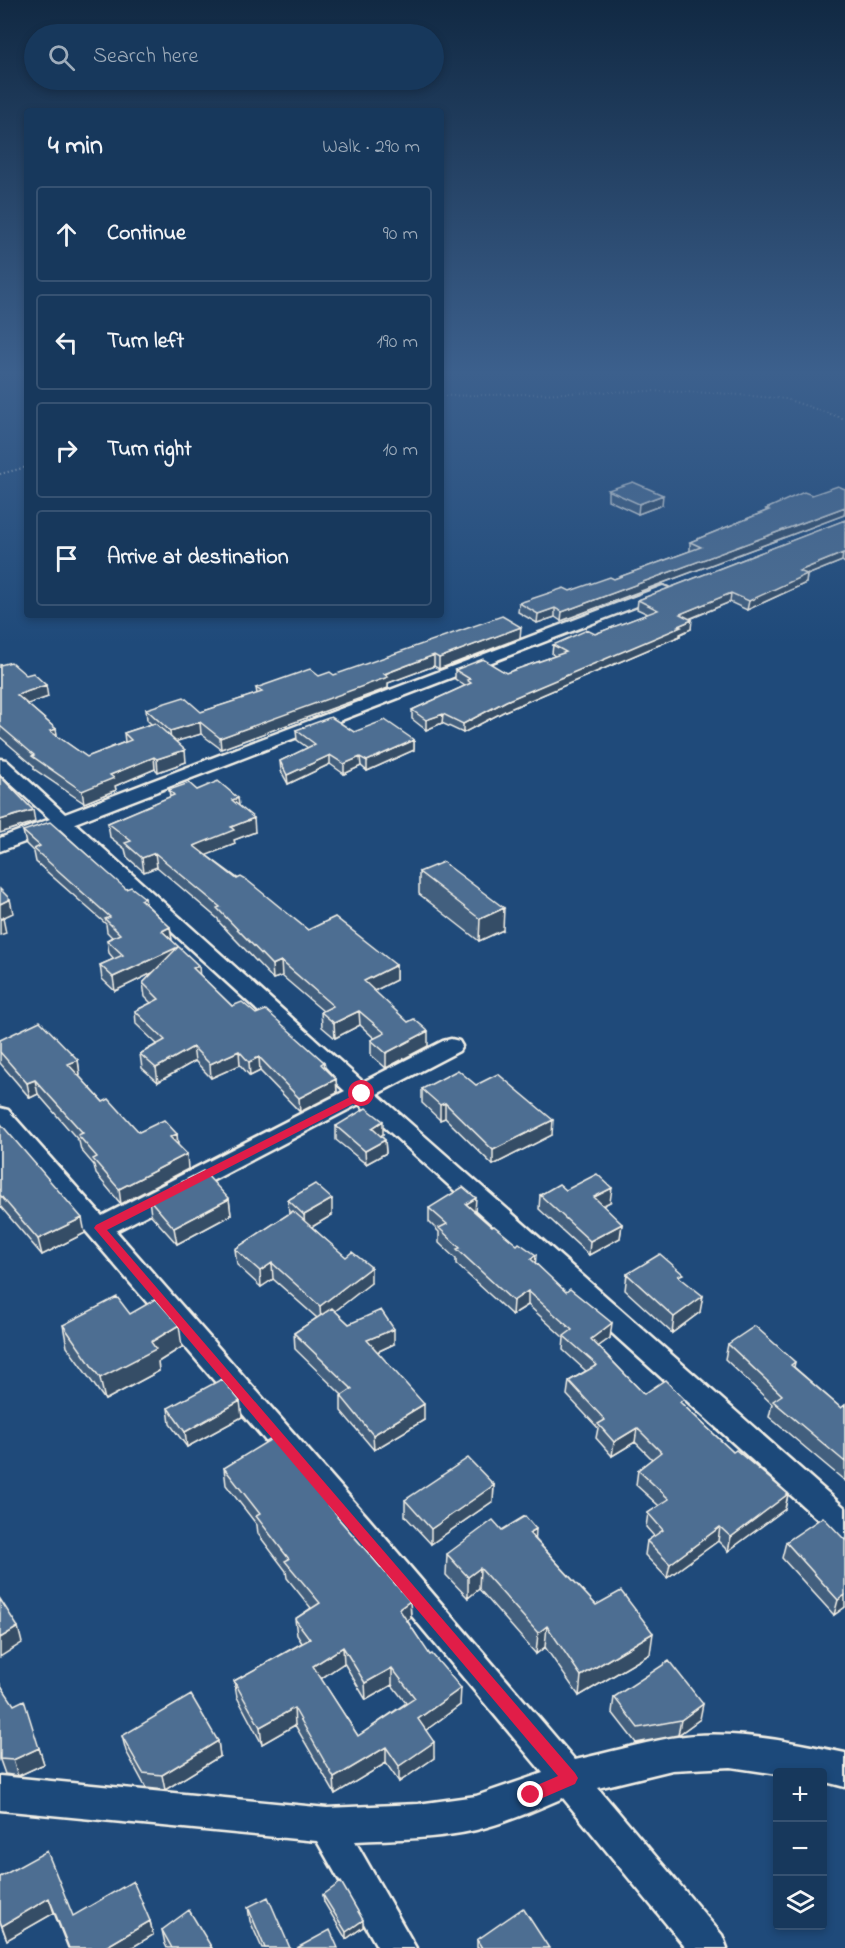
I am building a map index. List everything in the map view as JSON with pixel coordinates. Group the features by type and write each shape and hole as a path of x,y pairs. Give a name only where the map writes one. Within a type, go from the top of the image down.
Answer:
{"street":[{"path":"0,845 679,585"},
{"path":"0,764 362,1094 845,1526"},
{"path":"100,1228 451,1046"},
{"path":"0,1116 100,1228 570,1778 709,1948"},
{"path":"0,1793 327,1825 418,1821 476,1813 531,1795 570,1778 672,1754 731,1751 806,1761 845,1770"},
{"path":"327,1825 398,1948"}],"path":[{"path":"0,474 24,468"}],"building":[{"path":"633,482 663,495 639,504 608,490"},
{"path":"838,486 845,489 845,507 562,612 555,608 538,614 519,603 564,588 570,591 610,577 614,579 701,547 690,542 769,510 766,509 804,492 812,495"},
{"path":"845,520 845,553 799,571 807,574 749,601 731,593 680,614 692,620 678,626 681,627 506,701 463,724 443,714 426,720 412,710 471,683 467,680 470,679 455,670 483,659 506,673 566,652 553,645 587,630 595,634 658,610 638,600"},
{"path":"502,616 521,627 439,658 434,655 384,674 388,677 220,738 200,722 170,731 146,709 184,697 201,712 262,692 256,688 310,669 319,676 330,672 334,675"},
{"path":"11,662 26,675 33,673 46,685 17,695 56,729 50,731 87,757 131,740 124,733 155,723 185,750 157,759 154,757 110,775 114,778 82,791 32,756 34,755 0,726 0,665"},
{"path":"331,717 354,732 385,720 414,740 367,761 360,757 344,764 330,755 287,775 280,761 315,744 296,730"},
{"path":"0,776 33,810 0,820"},
{"path":"218,781 238,798 232,800 254,818 231,827 234,830 194,846 237,879 241,877 248,881 308,930 335,917 396,965 364,981 408,1022 414,1019 428,1031 386,1053 371,1040 385,1033 359,1011 334,1023 321,1012 333,1006 281,961 272,965 217,908 220,907 155,853 142,858 125,843 131,841 108,823 174,795 169,790 189,783 197,790"},
{"path":"50,822 126,889 131,887 145,898 141,900 170,927 162,931 199,966 193,968 232,1006 242,1002 256,1014 266,1010 324,1062 321,1064 336,1079 299,1098 259,1057 249,1062 239,1051 210,1064 193,1047 156,1068 140,1054 165,1040 135,1011 159,999 143,983 178,947 113,977 100,965 123,955 107,940 120,934 105,919 110,917 34,849 40,846 23,831"},
{"path":"443,862 504,908 480,919 419,872"},
{"path":"0,889 10,899 0,904"},
{"path":"40,1021 78,1060 68,1064 103,1102 109,1099 139,1132 164,1120 177,1134 170,1137 187,1154 119,1189 93,1159 97,1157 78,1135 83,1133 35,1080 27,1083 0,1052 0,1040"},
{"path":"458,1070 476,1085 498,1074 553,1120 493,1150 445,1103 440,1105 422,1089"},
{"path":"366,1108 383,1121 372,1128 385,1140 365,1151 336,1126"},
{"path":"0,1123 82,1218 38,1239 0,1195"},
{"path":"203,1171 229,1199 174,1228 149,1199"},
{"path":"597,1174 612,1188 594,1197 622,1224 590,1241 540,1195 559,1184 566,1190"},
{"path":"315,1184 332,1199 304,1215 288,1200"},
{"path":"463,1187 476,1198 466,1204 492,1227 494,1226 517,1245 519,1243 536,1255 531,1259 566,1292 570,1289 612,1323 591,1339 644,1394 665,1380 684,1399 680,1402 733,1452 736,1450 788,1494 731,1537 720,1527 670,1564 647,1541 663,1530 648,1513 669,1499 638,1470 661,1452 637,1428 614,1442 598,1424 605,1420 569,1381 597,1365 564,1336 572,1330 528,1291 513,1301 457,1249 460,1248 439,1228 447,1224 429,1208"},
{"path":"293,1211 346,1257 352,1252 371,1267 320,1306 272,1263 260,1271 235,1249"},
{"path":"660,1254 683,1274 678,1276 703,1296 674,1317 627,1274"},
{"path":"117,1297 130,1314 156,1299 179,1325 151,1342 156,1349 100,1378 63,1325"},
{"path":"332,1308 349,1324 381,1310 394,1329 367,1340 424,1404 373,1435 341,1396 352,1389 294,1333"},
{"path":"755,1326 795,1362 791,1365 841,1408 845,1405 845,1462 773,1401 782,1395 728,1344"},
{"path":"222,1379 240,1401 185,1432 168,1408"},
{"path":"273,1438 337,1517 410,1601 399,1609 430,1655 432,1654 461,1688 418,1719 434,1742 399,1766 386,1747 334,1778 294,1708 260,1727 234,1681 310,1639 295,1619 320,1603 285,1561 289,1559 256,1516 260,1514 224,1468","holes":["343,1647 365,1683 392,1668 415,1698 358,1736 313,1666"]},
{"path":"468,1458 494,1485 431,1529 405,1500"},
{"path":"525,1516 536,1529 529,1533 596,1605 621,1591 653,1633 581,1676 547,1626 538,1633 480,1568 468,1577 447,1554 493,1520 502,1530"},
{"path":"823,1517 845,1540 845,1595 838,1600 786,1542"},
{"path":"0,1599 18,1627 0,1638"},
{"path":"669,1661 703,1704 681,1720 638,1728 614,1697"},
{"path":"0,1684 14,1705 24,1700 39,1748 13,1760 0,1759"},
{"path":"191,1695 218,1741 162,1775 143,1773 122,1736"},
{"path":"47,1851 73,1916 133,1881 150,1921 104,1948 69,1948 49,1898 2,1926 0,1877"},
{"path":"341,1882 363,1920 346,1932 323,1895"},
{"path":"268,1897 290,1948 265,1948 248,1907"},
{"path":"523,1908 549,1948 482,1948 477,1940"},
{"path":"189,1910 212,1948 172,1948 162,1930"},
{"path":"330,1930 338,1948 297,1948"}],"route":[{"path":"362,1094 100,1228 570,1778 531,1795"}]}
